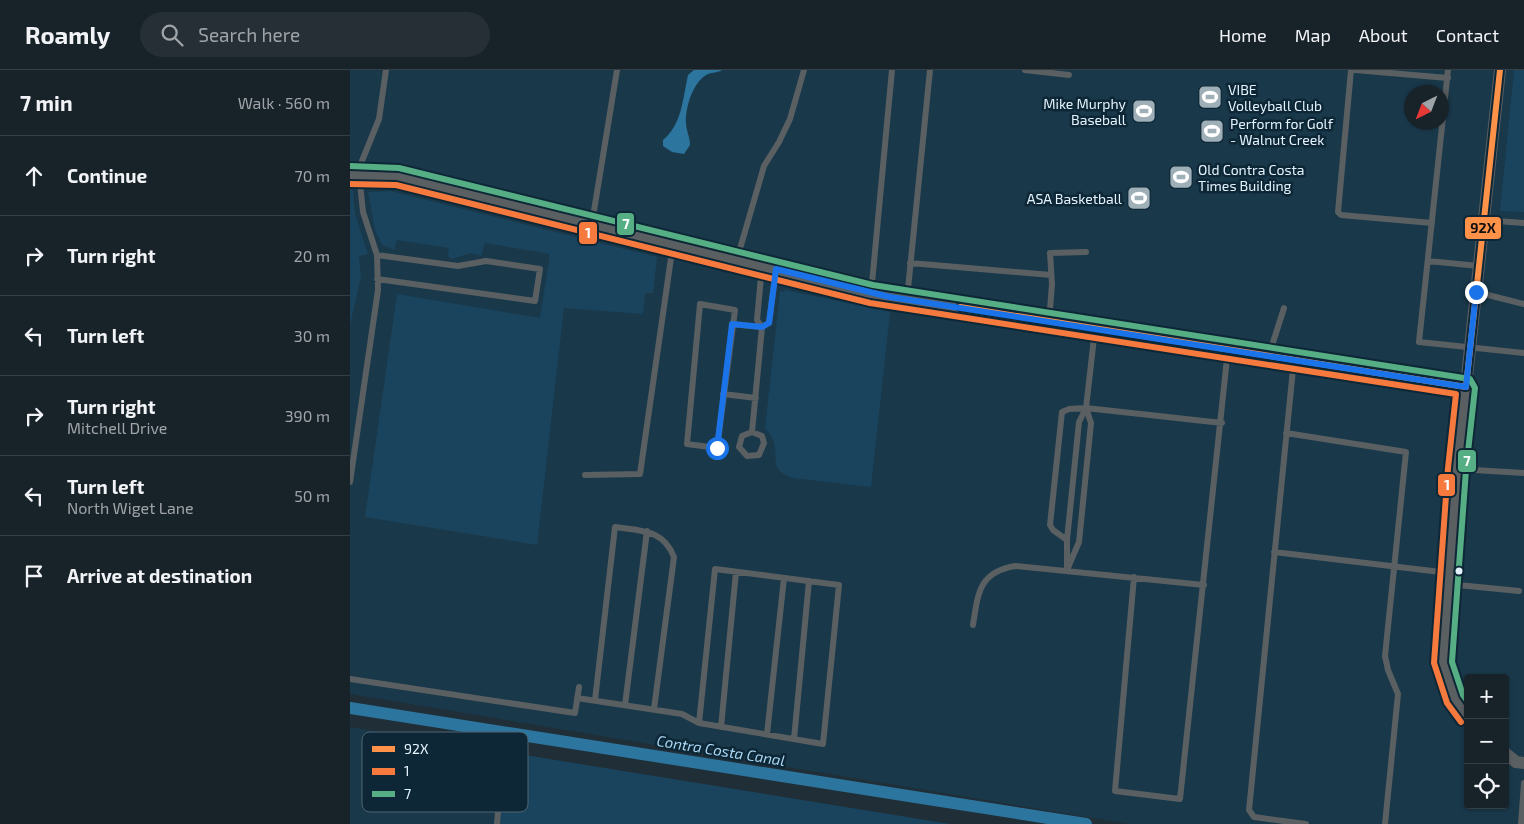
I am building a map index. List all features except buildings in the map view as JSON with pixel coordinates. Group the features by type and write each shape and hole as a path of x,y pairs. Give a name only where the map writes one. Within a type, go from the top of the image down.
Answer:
{"street":[{"path":"1464,711 1456,699 1443,663 1457,469 1500,70"},
{"path":"355,175 396,176 762,265 871,294 1466,387"},
{"path":"1509,756 1516,762 1524,763"}],"lane":[{"path":"350,482 378,290 377,255 363,212 355,175 379,119 386,70"},
{"path":"592,223 617,70"},
{"path":"737,259 762,171 790,119 804,70"},
{"path":"871,294 892,70"},
{"path":"908,299 930,70"},
{"path":"1025,70 1069,75"},
{"path":"1350,70 1338,212 1341,215 1432,223"},
{"path":"1355,70 1448,78"},
{"path":"1448,70 1419,342 1524,353"},
{"path":"1484,220 1524,223"},
{"path":"585,475 640,474 673,243"},
{"path":"1049,322 1050,253 1086,252"},
{"path":"377,255 458,266 486,261 540,269 535,301 377,279"},
{"path":"1428,261 1478,266"},
{"path":"910,263 1051,275"},
{"path":"752,432 762,327 757,320 762,265"},
{"path":"732,324 762,327 769,323 776,269"},
{"path":"1476,292 1524,304"},
{"path":"700,304 735,310 732,324 717,448 686,444 700,304"},
{"path":"1269,355 1284,308"},
{"path":"1067,570 1067,540 1079,422 1086,408 1095,329"},
{"path":"1134,577 1115,792 1180,799 1222,423 1228,349"},
{"path":"1294,359 1249,810 1254,817 1306,824"},
{"path":"723,394 756,398"},
{"path":"1067,570 1079,542 1091,423 1086,408"},
{"path":"1067,540 1053,530 1050,525 1062,412 1069,409 1086,408 1222,423"},
{"path":"1286,432 1406,452 1385,656 1388,670 1398,694 1385,824"},
{"path":"1457,469 1524,473"},
{"path":"595,700 615,527 647,532 659,536 669,544 674,557 654,709"},
{"path":"626,705 647,532"},
{"path":"1274,552 1394,566 1449,579 1519,591"},
{"path":"973,625 978,597 991,574 1002,568 1015,566 1067,570 1204,585"},
{"path":"577,698 682,714 699,723 823,744 839,586 715,569 699,723"},
{"path":"720,727 736,572"},
{"path":"767,734 784,578"},
{"path":"794,739 809,581"},
{"path":"350,679 575,713 579,687"},
{"path":"1521,824 1524,783"}],"shaded area":[{"path":"350,70 1524,70 1524,824 1128,824 350,694"},
{"path":"694,70 722,70 710,73 698,82 691,96 686,117 690,145 684,154 672,152 663,146 663,140 678,119 688,75"},
{"path":"1514,70 1524,70 1524,212 1500,211"},
{"path":"350,190 353,190 355,214 368,254 359,256 361,276 350,325"},
{"path":"390,191 657,257 653,293 645,293 643,314 564,308 537,545 365,517 397,294 540,318 550,254 485,243 481,256 471,253 451,259 448,256 449,248 397,240 394,250 382,245 375,230 368,192"},
{"path":"785,290 890,312 871,487 793,478 785,474 777,466 771,435 765,428 780,291 784,292"},
{"path":"350,727 381,732 362,732 362,812 528,812 528,756 950,824 350,824"},
{"path":"528,756 950,824 499,824 500,812 528,812"}],"waterway":[{"name":"Contra Costa Canal","path":"350,708 502,732"},
{"name":"Contra Costa Canal","path":"528,736 1086,824"}],"transit line":[{"name":"92X","path":"1466,387 1500,70"},
{"name":"7","path":"350,166 399,168 873,285 1470,379 1475,388 1466,470 1452,662 1464,696"},
{"name":"1","path":"350,184 396,185 870,303 1456,394 1448,468 1434,663 1447,703 1461,722"},
{"name":"92X","path":"960,307 1466,387"}],"place":[{"name":"VIBE Volleyball Club","path":"1210,97"},
{"name":"Mike Murphy Baseball","path":"1144,111"},
{"name":"Perform for Golf - Walnut Creek","path":"1212,131"},
{"name":"Old Contra Costa Times Building","path":"1181,177"},
{"name":"ASA Basketball","path":"1139,198"}],"route":[{"path":"717,448 732,324 762,327 769,323 776,269 871,294 1466,387 1476,292"}]}
